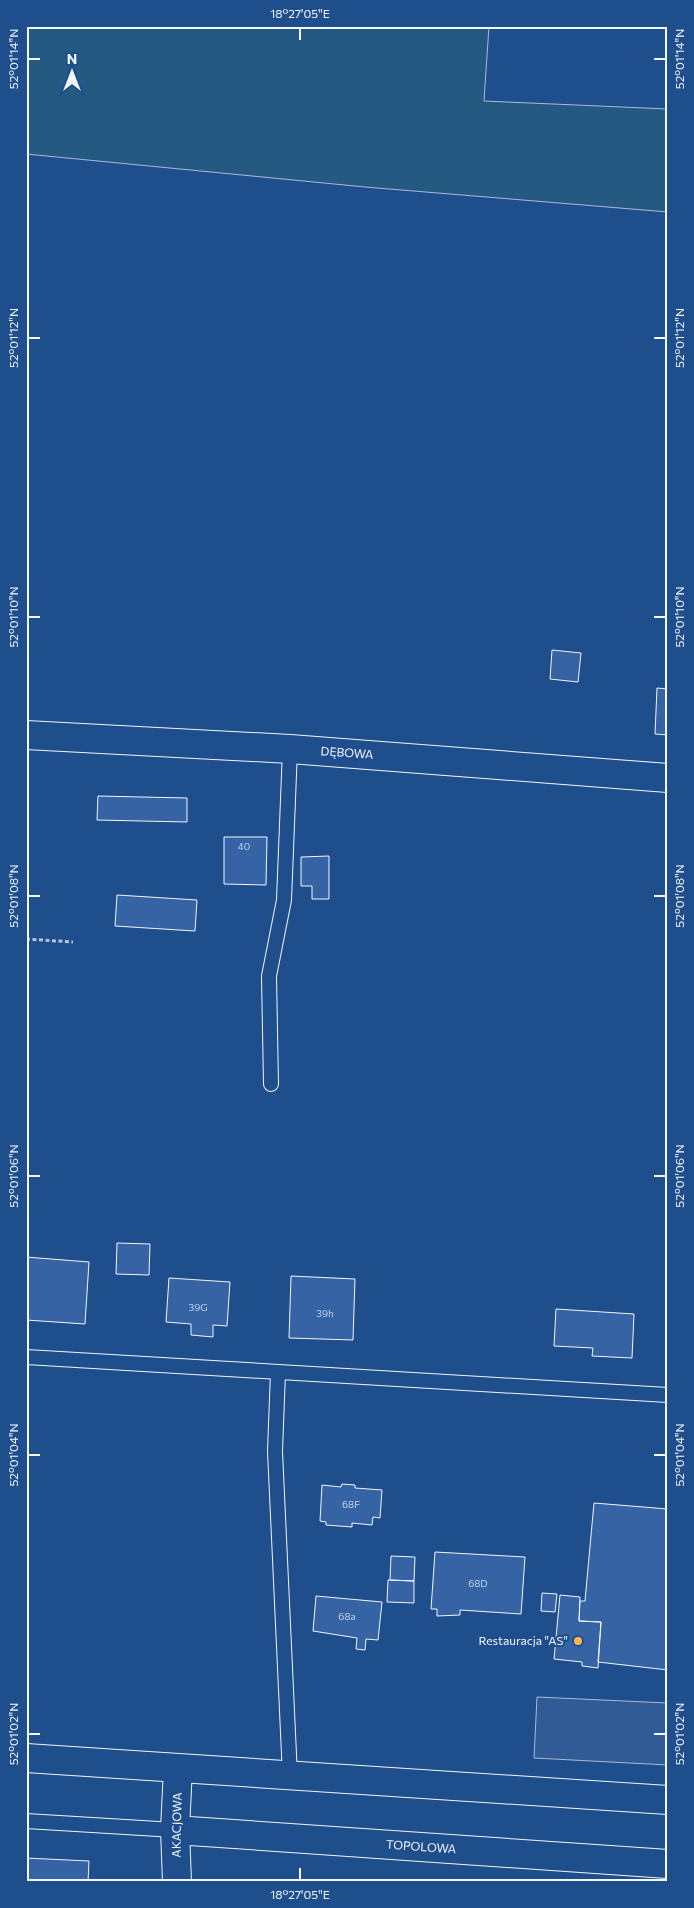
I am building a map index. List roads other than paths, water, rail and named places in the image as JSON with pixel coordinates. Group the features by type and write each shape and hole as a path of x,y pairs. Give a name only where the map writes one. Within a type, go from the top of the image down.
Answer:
{"street":[{"name":"DĘBOWA","path":"26,736 290,749 668,778"},
{"path":"26,1758 668,1800"},
{"name":"AKACJOWA","path":"177,1882 175,1830 178,1768"},
{"name":"TOPOLOWA","path":"175,1830 668,1864"}],"lane":[{"path":"272,1084 269,976 284,900 290,749"},
{"path":"26,1357 668,1394"},
{"path":"278,1372 275,1451 290,1776"},
{"path":"26,1821 175,1830"}],"place":[{"name":"Restauracja \"AS\"","path":"578,1641"}]}
